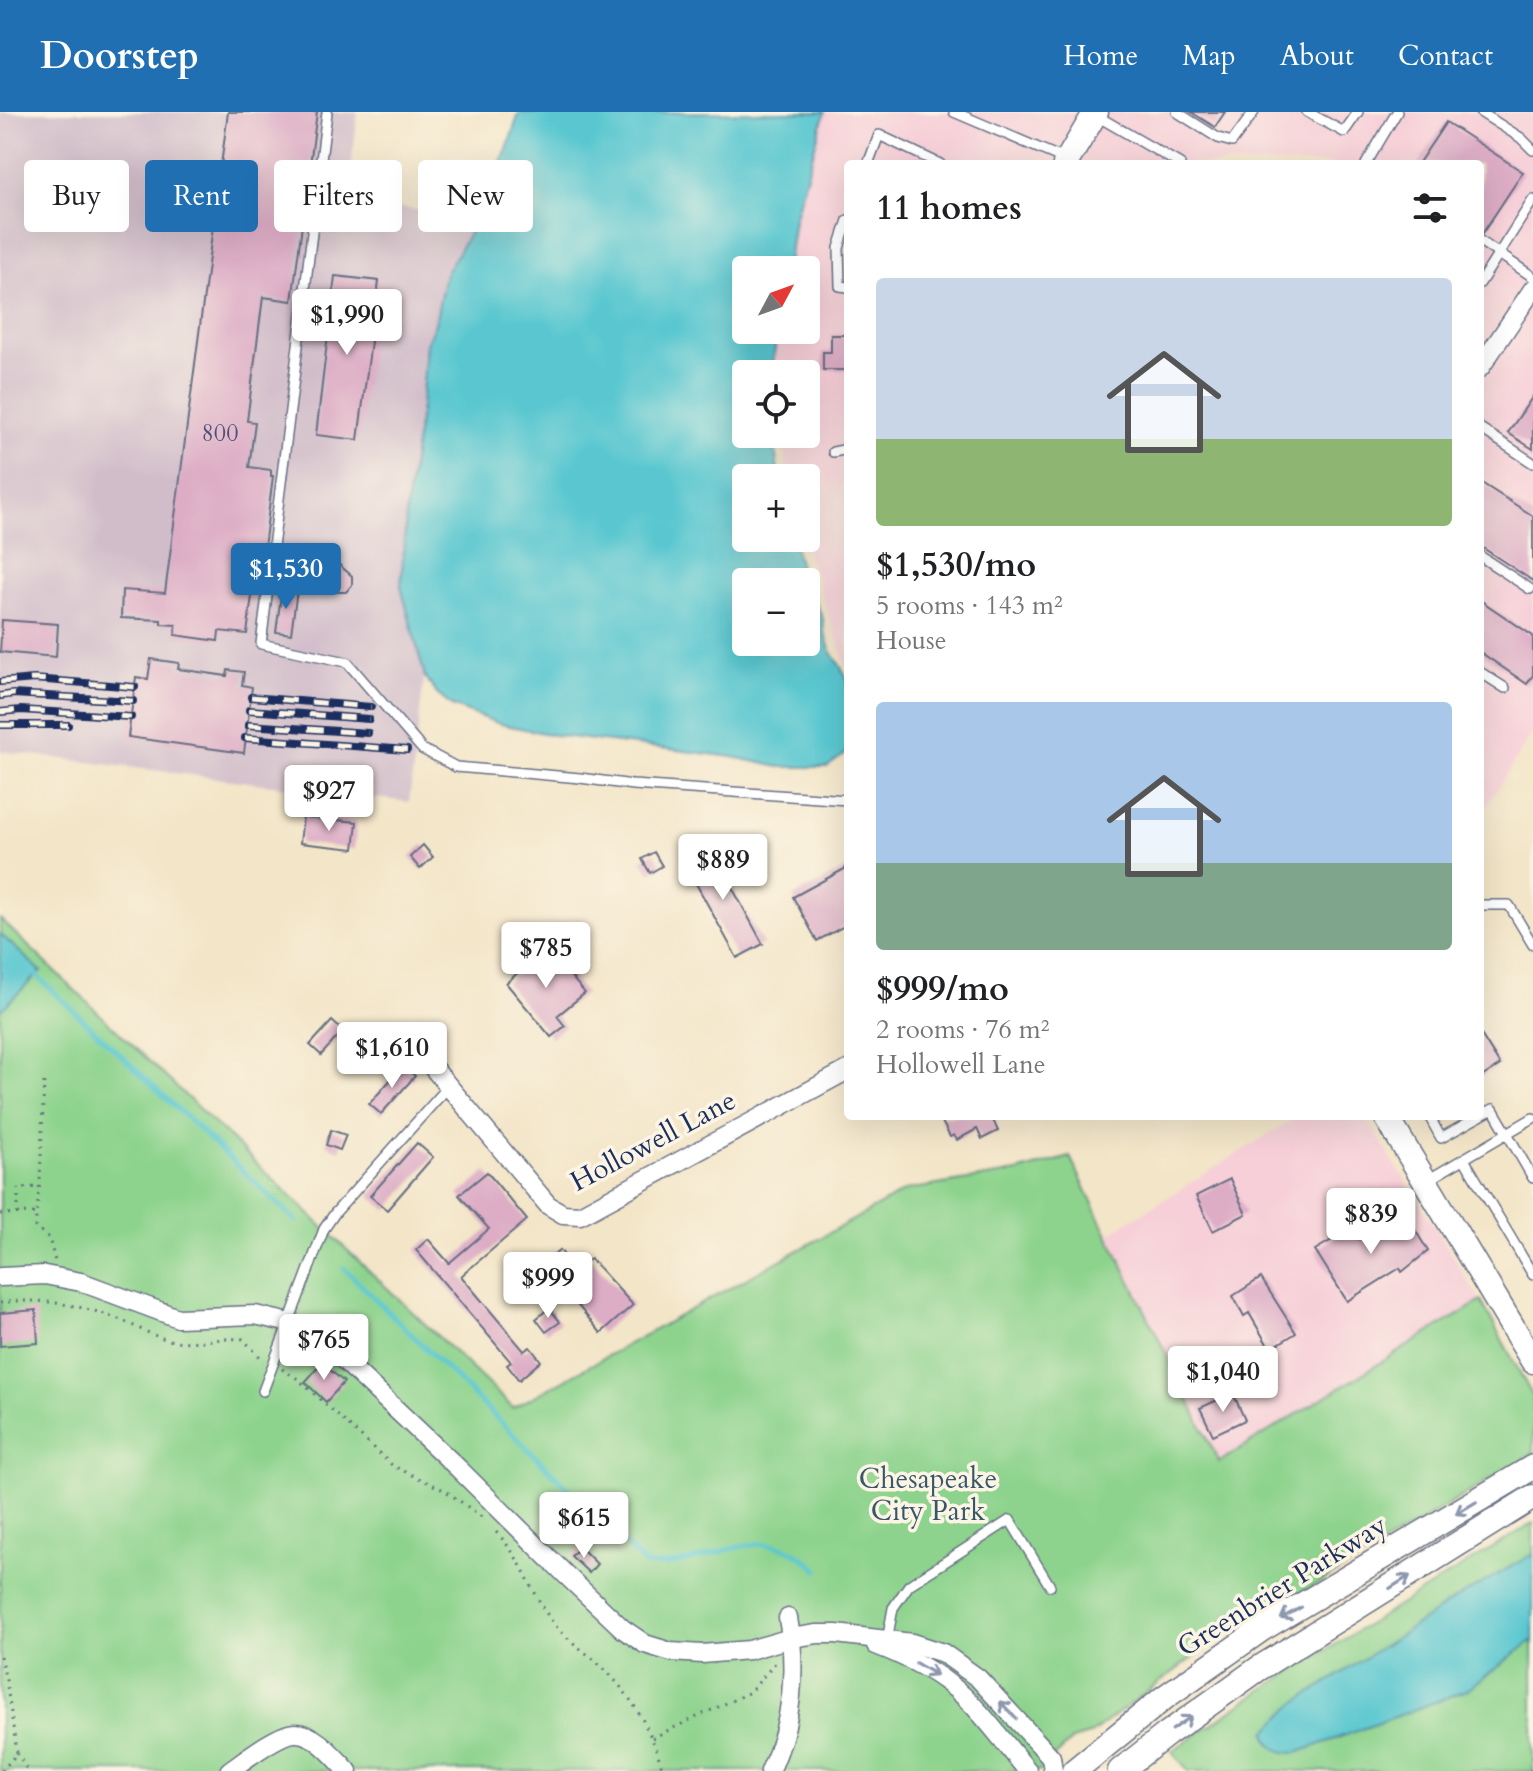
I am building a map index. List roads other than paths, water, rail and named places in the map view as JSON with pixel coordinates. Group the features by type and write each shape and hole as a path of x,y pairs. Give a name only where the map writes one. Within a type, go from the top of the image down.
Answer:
{"main road":[{"path":"1067,160 1095,113"},
{"path":"1388,1120 1533,1361"},
{"name":"Greenbrier Parkway","path":"1074,1771 1165,1697 1262,1629 1533,1467"},
{"name":"Greenbrier Parkway","path":"1120,1771 1258,1669 1533,1497"}],"street":[{"path":"1484,362 1533,289"},
{"name":"Hollowell Lane","path":"409,1039 548,1205 563,1214 580,1215 844,1072"},
{"path":"0,1277 57,1277 113,1292 178,1318 255,1315 290,1323 330,1347 623,1629 645,1644 671,1652 702,1654 749,1650 791,1638 826,1634 927,1648 962,1665 978,1678 1051,1757 1053,1771"},
{"path":"770,1771 790,1705 793,1657 788,1618"},
{"path":"886,1644 950,1684 1028,1771"},
{"path":"229,1771 282,1736 294,1732 318,1743 348,1771"}],"lane":[{"path":"327,112 261,644 347,662 422,749 456,767 633,785 844,800"},
{"path":"954,112 1062,160"},
{"path":"1177,112 1218,138 1232,142 1254,112"},
{"path":"1307,112 1344,132 1358,112"},
{"path":"1368,160 1397,112"},
{"path":"1480,112 1521,138 1533,150"},
{"path":"1095,113 1173,160"},
{"path":"870,160 879,135 932,160"},
{"path":"1484,277 1533,200"},
{"path":"844,232 839,248 840,286 844,286"},
{"path":"1484,244 1533,277"},
{"path":"1484,431 1533,463"},
{"path":"833,452 844,450"},
{"path":"1484,559 1530,589"},
{"path":"1484,675 1505,688"},
{"path":"1484,905 1509,905 1533,945"},
{"path":"263,1391 324,1229 448,1087"},
{"path":"1484,1114 1493,1109 1533,1178"},
{"path":"1425,1182 1533,1118"},
{"path":"1431,1120 1441,1138 1473,1120"},
{"path":"1464,1159 1533,1275"},
{"path":"886,1644 893,1608 909,1585 1010,1520 1050,1586"}],"water":[{"path":"825,112 794,219 789,256 732,256 732,344 775,344 774,360 732,360 732,448 775,448 777,464 732,464 732,552 796,552 800,568 732,568 732,656 820,656 820,612 830,649 844,672 844,755 827,767 779,767 733,757 553,735 500,724 452,706 437,694 425,677 401,587 407,502 421,407 426,344 435,324 445,274 470,232 533,232 533,160 501,160 519,113"},
{"path":"0,934 41,971 0,1011"},
{"path":"1533,1554 1533,1640 1467,1690 1297,1753 1281,1751 1270,1742 1266,1732 1294,1704 1460,1596"}],"waterway":[{"path":"36,975 296,1221"},
{"path":"344,1268 645,1564 668,1564 733,1548 775,1545 796,1553 818,1570"}],"railway":[{"path":"0,682 34,679 135,687"},
{"path":"0,696 13,694 133,701"},
{"path":"251,697 371,707"},
{"path":"0,712 21,710 131,717"},
{"path":"249,710 369,719"},
{"path":"0,725 68,725"},
{"path":"248,725 368,733"},
{"path":"245,738 407,750"}],"park label":[{"name":"Chesapeake City Park","path":"928,1495"}]}
